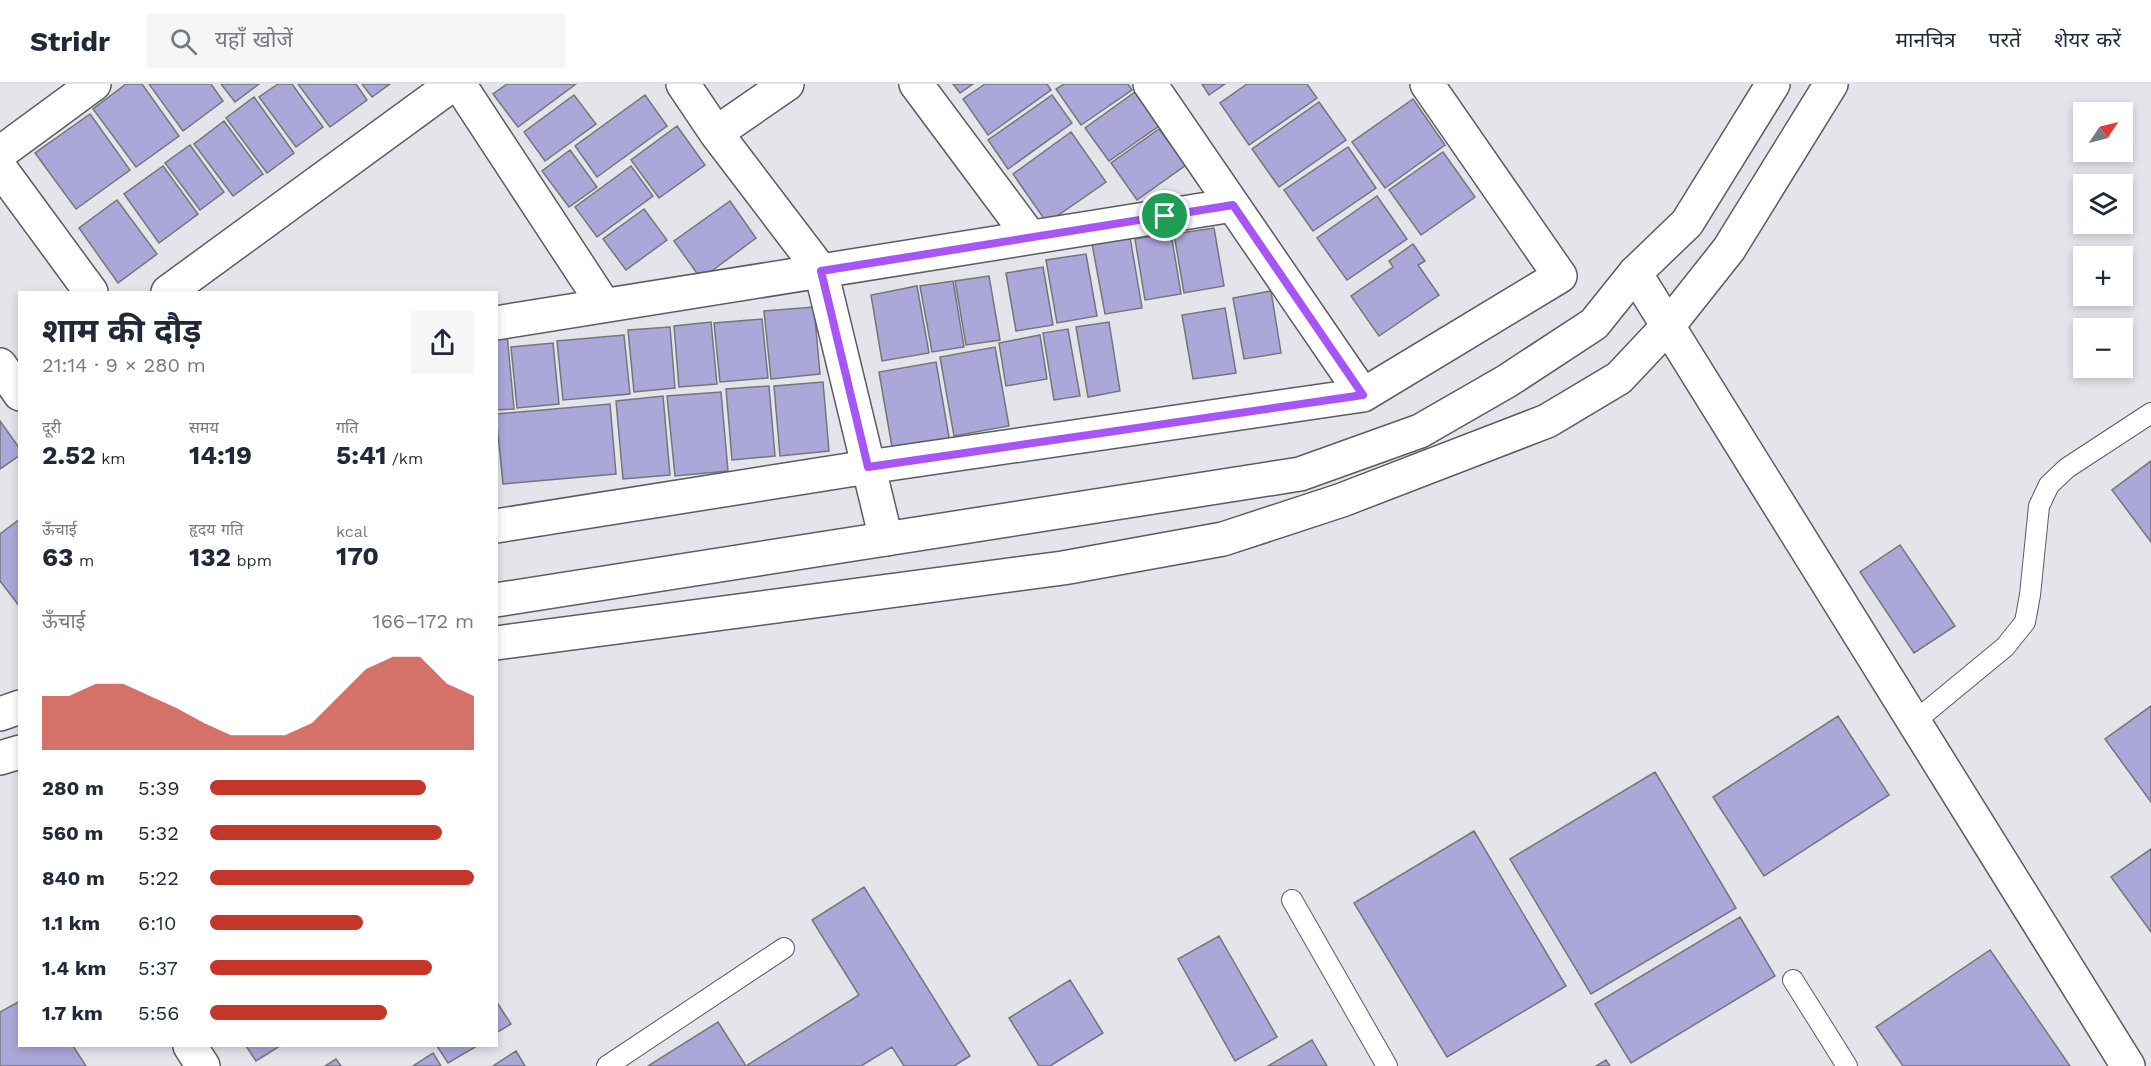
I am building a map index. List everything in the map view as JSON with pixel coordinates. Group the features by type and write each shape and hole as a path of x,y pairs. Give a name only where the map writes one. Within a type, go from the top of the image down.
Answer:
{"street":[{"path":"0,153 94,84"},
{"path":"169,291 453,84"},
{"path":"459,84 604,305"},
{"path":"683,84 716,133 821,271 886,539"},
{"path":"716,133 787,84"},
{"path":"916,84 1030,237"},
{"path":"1150,84 1363,395"},
{"path":"498,526 868,467 1363,395 1560,276 1427,84"},
{"path":"498,600 1300,474 1420,431 1507,381 1594,324 1635,273 1687,223 1773,84"},
{"path":"498,643 1063,568 1223,538 1341,500 1547,420 1619,378 1668,326 1729,249 1831,84"},
{"path":"0,168 90,291"},
{"path":"498,323 1233,205"},
{"path":"1635,273 2127,1066"},
{"path":"0,365 18,391"},
{"path":"0,714 18,708"},
{"path":"191,1047 203,1066"}],"lane":[{"path":"1914,722 2005,647 2025,622 2031,595 2039,506 2049,485 2067,468 2151,413"},
{"path":"1292,900 1387,1066"},
{"path":"608,1066 783,948"},
{"path":"1793,980 1847,1066"}],"building":[{"path":"126,84 142,84 179,136 136,167 93,109"},
{"path":"149,84 211,84 223,101 183,131"},
{"path":"221,84 259,84 235,102"},
{"path":"278,84 292,84 323,127 296,147 259,97"},
{"path":"298,84 356,84 367,100 330,127"},
{"path":"362,84 390,84 372,97"},
{"path":"507,84 576,84 518,127 493,94"},
{"path":"953,84 973,84 960,93"},
{"path":"985,84 1047,84 1051,90 988,135 963,99"},
{"path":"1064,84 1128,84 1132,90 1081,125 1056,89"},
{"path":"1202,84 1225,84 1209,95"},
{"path":"1247,84 1307,84 1317,98 1249,145 1220,103"},
{"path":"1135,92 1159,126 1109,161 1085,128"},
{"path":"574,95 596,124 545,161 524,132"},
{"path":"645,95 667,126 597,177 575,146"},
{"path":"1052,95 1072,123 1008,169 988,140"},
{"path":"254,97 294,153 267,173 226,118"},
{"path":"1413,99 1445,145 1385,188 1352,142"},
{"path":"1319,102 1346,140 1279,187 1252,149"},
{"path":"90,114 130,170 76,209 35,153"},
{"path":"224,121 263,174 233,196 194,144"},
{"path":"677,126 705,165 659,198 631,160"},
{"path":"1159,129 1186,165 1137,200 1111,163"},
{"path":"1071,132 1106,182 1047,223 1013,174"},
{"path":"190,145 224,192 200,210 165,163"},
{"path":"1348,147 1376,188 1313,231 1284,190"},
{"path":"570,150 597,187 569,207 542,171"},
{"path":"1443,152 1475,197 1421,235 1389,190"},
{"path":"163,166 198,214 159,243 124,194"},
{"path":"631,166 653,196 597,237 575,207"},
{"path":"1377,196 1407,239 1347,280 1317,238"},
{"path":"117,200 157,254 118,283 79,228"},
{"path":"730,201 756,238 701,279 674,241"},
{"path":"644,209 667,240 626,270 603,239"},
{"path":"1214,228 1224,286 1184,293 1174,234"},
{"path":"1171,233 1181,294 1145,300 1135,239"},
{"path":"1130,237 1142,308 1105,314 1092,244"},
{"path":"1413,244 1425,261 1418,265 1439,295 1379,336 1351,296 1393,267 1389,261"},
{"path":"1086,254 1097,316 1057,323 1046,260"},
{"path":"1043,267 1053,325 1016,331 1006,273"},
{"path":"989,276 1000,340 966,345 955,281"},
{"path":"953,281 964,347 932,352 920,286"},
{"path":"917,286 929,353 882,361 871,295"},
{"path":"1271,291 1281,353 1244,359 1233,298"},
{"path":"814,307 820,374 771,379 764,311"},
{"path":"1225,308 1236,373 1193,379 1182,315"},
{"path":"762,319 768,378 720,382 714,323"},
{"path":"711,322 717,384 679,387 674,326"},
{"path":"1109,322 1120,391 1088,397 1076,327"},
{"path":"670,327 675,388 634,392 628,330"},
{"path":"1068,329 1080,396 1054,400 1043,333"},
{"path":"507,334 514,409 498,410 498,335"},
{"path":"624,335 630,394 563,400 557,341"},
{"path":"1040,335 1047,379 1006,386 999,343"},
{"path":"553,343 559,404 517,408 511,347"},
{"path":"995,347 1009,426 954,436 940,357"},
{"path":"936,362 950,443 893,453 879,372"},
{"path":"823,382 829,451 780,456 774,386"},
{"path":"769,386 775,456 732,460 726,389"},
{"path":"721,392 728,471 675,476 667,396"},
{"path":"663,396 670,475 623,479 616,401"},
{"path":"610,404 616,474 503,484 498,414"},
{"path":"0,421 18,446 18,456 0,469"},
{"path":"2151,461 2151,542 2112,490"},
{"path":"18,520 18,604 0,581 0,534"},
{"path":"1900,545 1955,626 1914,653 1860,572"},
{"path":"2151,706 2151,802 2105,739"},
{"path":"1838,716 1889,795 1764,876 1713,797"},
{"path":"1655,772 1736,908 1591,994 1510,859"},
{"path":"1474,831 1566,986 1447,1057 1354,903"},
{"path":"2151,849 2151,932 2111,877"},
{"path":"864,887 970,1056 954,1066 904,1066 892,1047 861,1066 746,1066 859,995 812,920"},
{"path":"1740,917 1775,976 1631,1063 1595,1004"},
{"path":"1219,936 1277,1037 1235,1061 1178,959"},
{"path":"1990,950 2070,1066 1903,1066 1876,1027"},
{"path":"1070,980 1103,1033 1050,1066 1039,1066 1009,1018"},
{"path":"18,1002 18,1047 74,1047 86,1066 0,1066 0,1012"},
{"path":"498,1004 511,1024 498,1032"},
{"path":"718,1022 746,1066 648,1066"},
{"path":"1312,1040 1327,1066 1268,1066"},
{"path":"247,1047 278,1047 256,1061"},
{"path":"438,1047 475,1047 448,1063"},
{"path":"516,1051 525,1066 493,1066"},
{"path":"433,1053 441,1066 413,1066"},
{"path":"336,1059 341,1066 325,1066"},
{"path":"1606,1060 1610,1066 1596,1066"}],"route":[{"path":"1233,205 1363,395 868,467 821,271 1165,216 1233,205"}]}
